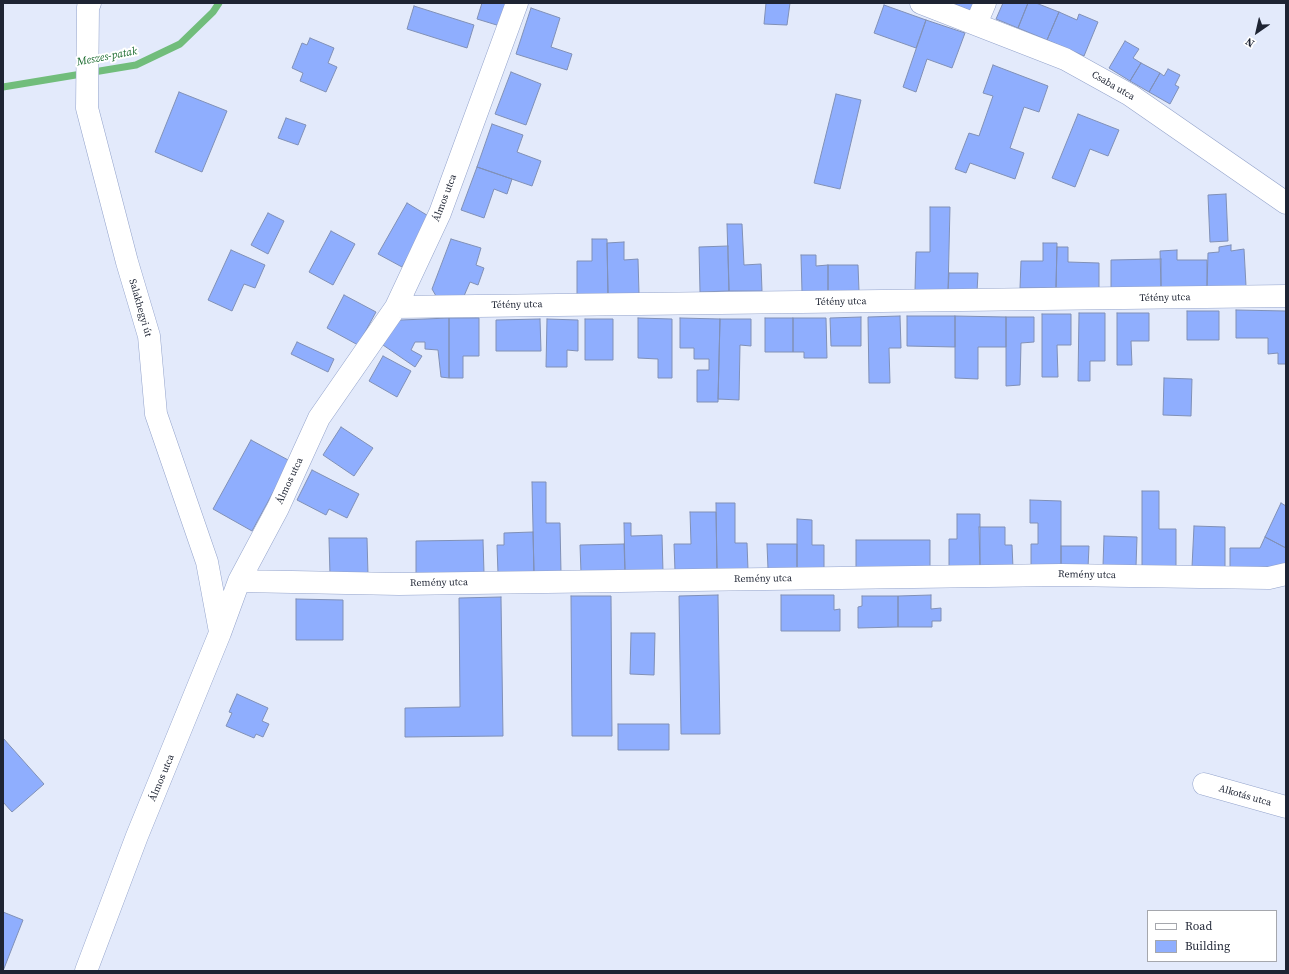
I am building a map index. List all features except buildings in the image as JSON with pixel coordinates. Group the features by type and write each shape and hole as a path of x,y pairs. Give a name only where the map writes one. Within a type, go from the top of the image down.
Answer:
{"street":[{"name":"Salakhegyi út","path":"90,3 88,7 87,108 127,262 149,336 156,414 207,562 220,633"},
{"name":"Álmos utca","path":"86,971 137,836 169,762 239,581 278,508 319,418 396,306 440,213 517,3"},
{"name":"Csaba utca","path":"921,3 1065,59 1130,95 1286,203"},
{"path":"976,24 985,3"},
{"name":"Tétény utca","path":"396,306 1286,296"},
{"name":"Remény utca","path":"239,581 399,584 1061,575 1269,578 1286,574"},
{"name":"Alkotás utca","path":"1204,784 1286,807"}],"waterway":[{"name":"Meszes-patak","path":"3,87 136,65 180,44 213,12 219,3"}]}
